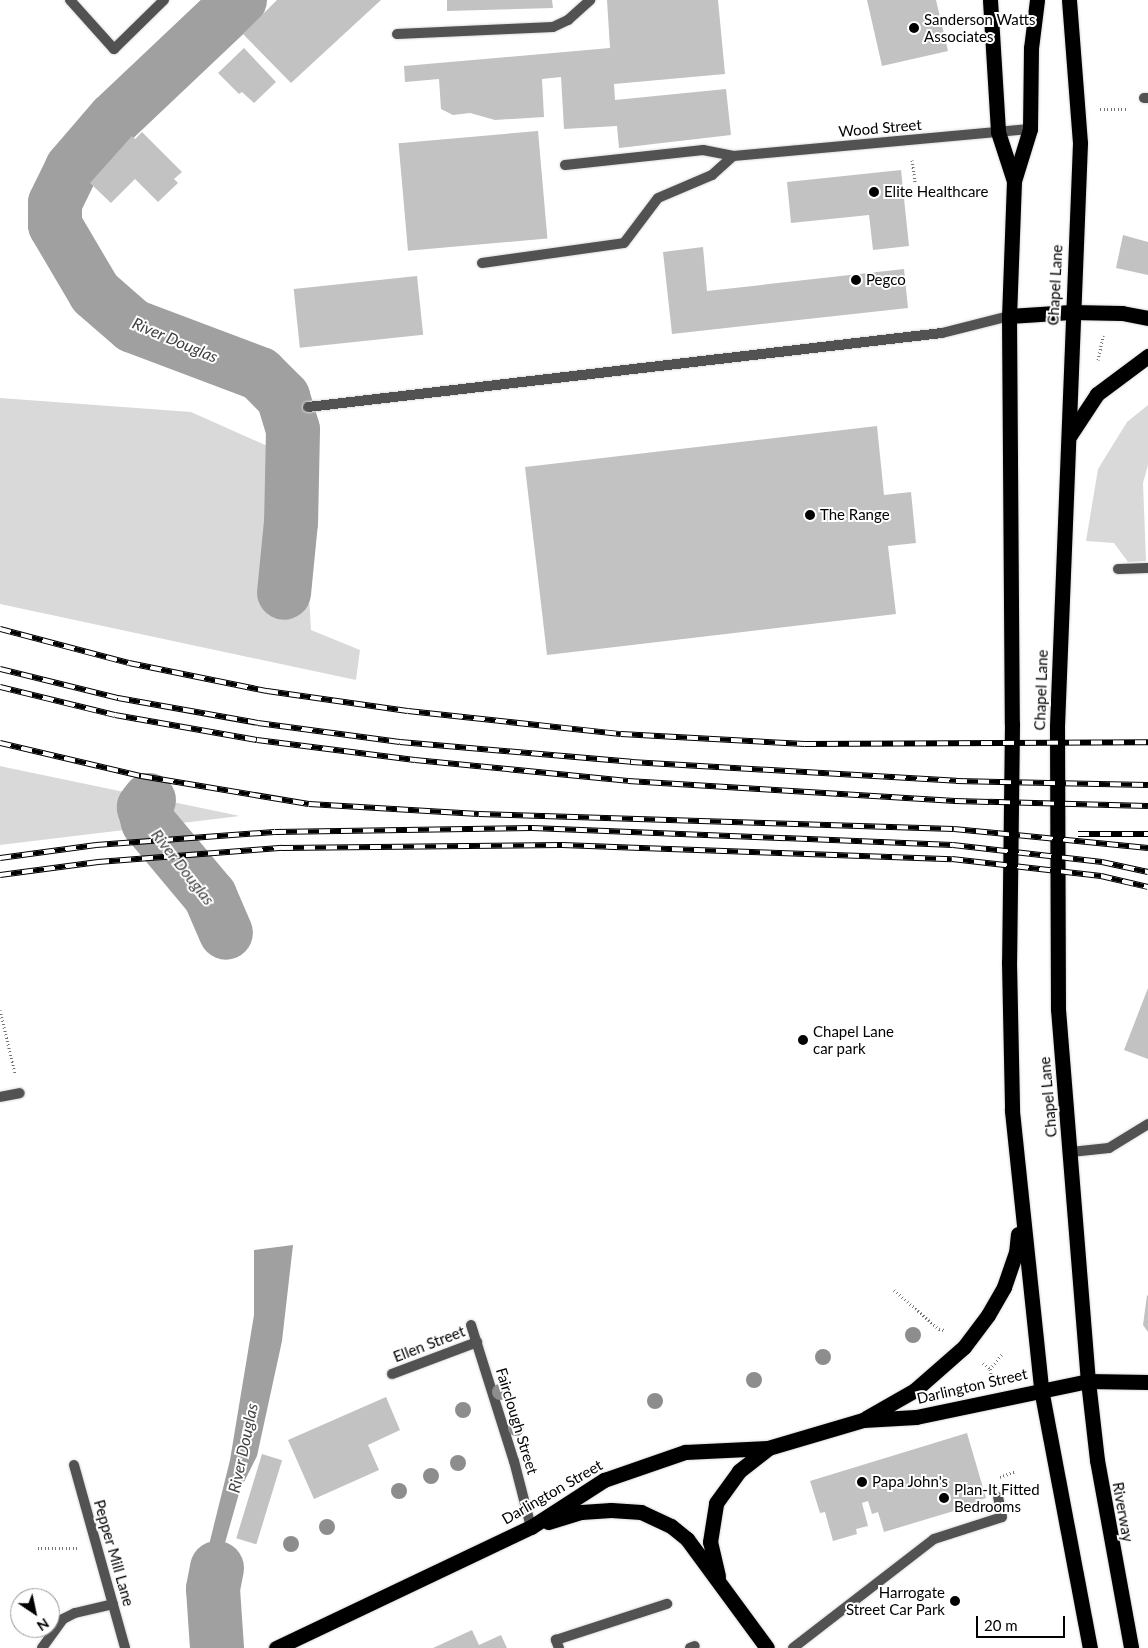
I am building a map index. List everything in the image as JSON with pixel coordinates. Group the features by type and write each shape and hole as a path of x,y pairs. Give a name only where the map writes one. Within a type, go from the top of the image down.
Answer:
{"highway":[{"name":"Chapel Lane","path":"990,0 998,132 1014,181"},
{"name":"Chapel Lane","path":"1036,0 1031,48 1030,129 1014,181 1009,316 1012,724 1009,972 1012,1111 1041,1389"},
{"name":"Chapel Lane","path":"1069,0 1080,143 1071,312 1057,746 1058,1009 1088,1381"},
{"path":"1009,316 1071,312 1122,313 1148,318"},
{"path":"1068,438 1097,394 1148,356"},
{"name":"Darlington Street","path":"863,1420 915,1390 938,1372 964,1347 988,1315 1004,1287 1016,1252 1020,1201"},
{"name":"Darlington Street","path":"276,1648 531,1527 604,1480 655,1461 685,1452 768,1448 863,1420 916,1417 1041,1389 1088,1381 1148,1382"},
{"name":"Riverway","path":"1088,1381 1097,1460 1130,1648"},
{"path":"1041,1389 1090,1648"},
{"path":"722,1590 710,1542 716,1503 739,1471 768,1448"},
{"path":"531,1527 581,1512 601,1510 641,1512 653,1516 687,1539 722,1590 767,1648"}],"street":[{"path":"70,0 114,49 164,0"},
{"path":"397,34 553,27 568,20 590,0"},
{"name":"Wood Street","path":"565,165 703,150 733,156 1030,129"},
{"path":"482,263 624,243 658,198 712,175 733,156"},
{"path":"308,407 942,333 1009,316"},
{"path":"1118,568 1148,568"},
{"path":"0,1097 20,1093"},
{"path":"1070,1152 1109,1148 1148,1124"},
{"name":"Fairclough Street","path":"471,1325 514,1461 531,1527"},
{"name":"Ellen Street","path":"392,1374 477,1342"},
{"name":"Pepper Mill Lane","path":"74,1466 125,1648"},
{"path":"793,1648 934,1538 1002,1517 998,1497"},
{"path":"42,1648 63,1619 75,1613 113,1604"},
{"path":"559,1648 556,1640 667,1604"}],"path":[{"path":"1107,109 1126,109"},
{"path":"1098,360 1104,331"},
{"path":"0,1010 20,1093"},
{"path":"894,1290 938,1329 945,1330"},
{"path":"990,1369 1002,1354"},
{"path":"983,1363 990,1369 993,1378"},
{"path":"38,1548 83,1547"}],"shaded area":[{"path":"0,398 191,412 301,461 311,630 360,650 356,680 0,604"},
{"path":"1148,405 1148,465 1143,483 1146,561 1128,562 1114,543 1086,541 1098,469 1127,422"},
{"path":"0,766 9,768 240,816 0,845"}],"water":[{"path":"293,1245 282,1341 257,1456 240,1490 225,1543 234,1633 207,1647 202,1592 208,1549 230,1460 254,1315 254,1250"}],"building":[{"path":"277,0 381,0 291,83 243,34"},
{"path":"447,0 552,0 553,8 447,11"},
{"path":"607,0 718,0 725,74 614,84 615,100 726,89 731,135 619,148 617,126 564,129 561,77 542,79 544,117 495,120 470,113 453,115 441,109 439,79 405,82 404,66 610,48"},
{"path":"867,0 936,0 948,51 882,66"},
{"path":"244,48 276,82 254,103 242,92 239,94 218,73"},
{"path":"538,131 547,239 408,251 399,143"},
{"path":"142,132 182,172 174,179 178,183 158,202 135,179 111,203 90,183 132,136 135,139"},
{"path":"901,170 909,246 873,250 869,215 791,223 787,182"},
{"path":"1123,235 1148,242 1148,275 1116,268"},
{"name":"Pegco","path":"703,247 707,291 904,269 908,308 672,334 663,252"},
{"path":"417,276 423,335 300,348 294,289"},
{"path":"877,426 884,495 911,492 916,543 888,546 896,614 547,655 525,467"},
{"path":"1148,988 1148,1059 1124,1050"},
{"path":"1148,1296 1148,1332 1143,1325"},
{"path":"386,1397 400,1430 368,1445 379,1470 314,1499 288,1440"},
{"path":"967,1433 986,1498 976,1501 977,1504 884,1532 878,1512 872,1514 868,1501 862,1503 868,1526 856,1529 857,1534 833,1541 825,1512 820,1513 810,1481"},
{"path":"262,1454 282,1460 256,1544 236,1538"},
{"path":"472,1630 479,1645 501,1635 507,1648 433,1648"}],"waterway":[{"name":"River Douglas","path":"240,0 114,119 72,168 55,203 55,225 95,293 133,326 260,374 283,397 293,430 291,522 284,593"},
{"name":"River Douglas","path":"149,800 144,807 148,822 210,896 226,933"},
{"name":"River Douglas","path":"217,1568 213,1589 217,1648"}],"railway":[{"path":"0,629 129,663 267,691 408,711 621,734 805,744 1148,742"},
{"path":"0,669 118,698 258,723 400,742 631,762 956,781 1148,785"},
{"path":"0,687 115,715 257,740 415,760 628,781 955,801 1148,806"},
{"path":"0,743 141,776 309,804 479,814 954,829 1148,848"},
{"path":"0,858 96,845 275,832 532,828 953,845 1102,862 1148,872"},
{"path":"1078,834 1148,834"},
{"path":"0,875 98,862 282,848 562,845 952,859 1101,876 1148,887"}],"place":[{"name":"Sanderson Watts Associates","path":"914,28"},
{"name":"Elite Healthcare","path":"874,192"},
{"name":"Pegco","path":"856,280"},
{"name":"The Range","path":"810,515"},
{"name":"Chapel Lane car park","path":"803,1040"},
{"name":"Papa John's","path":"862,1482"},
{"name":"Plan-It Fitted Bedrooms","path":"944,1498"},
{"name":"Harrogate Street Car Park","path":"955,1601"}]}
